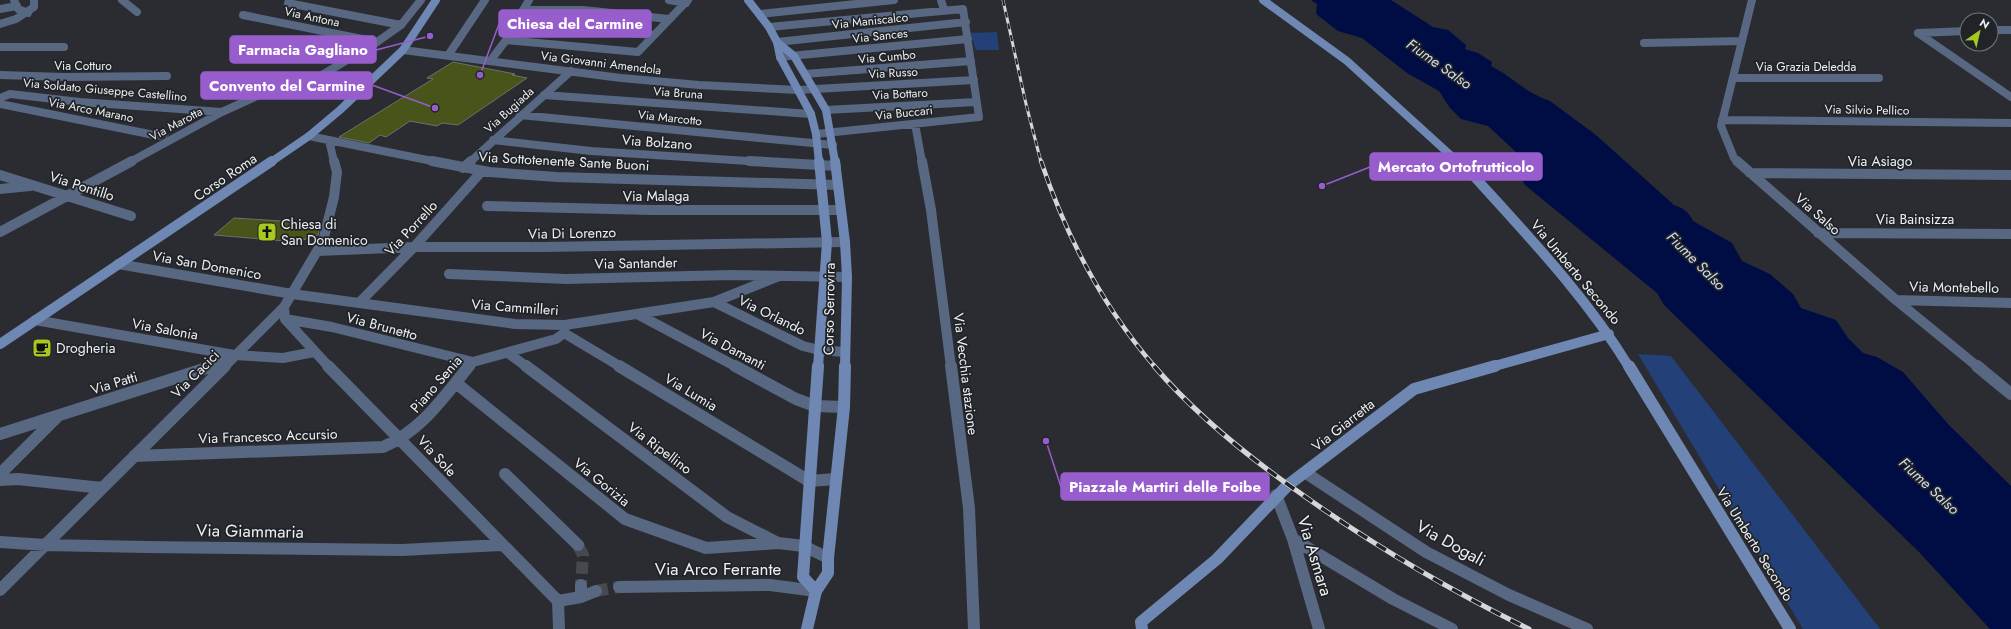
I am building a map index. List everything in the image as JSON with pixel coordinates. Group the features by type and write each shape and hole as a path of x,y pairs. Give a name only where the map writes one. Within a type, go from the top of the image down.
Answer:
{"main road":[{"name":"Corso Roma","path":"0,344 308,136 340,110 403,50 436,0"},
{"name":"Corso Serrovira","path":"751,0 777,42 780,57 811,114 817,139 822,184 827,242 804,546 803,577 816,591"},
{"name":"Via Umberto Secondo","path":"1263,0 1347,62 1471,173 1561,272 1609,334 1790,629"},
{"name":"Corso Serrovira","path":"777,42 794,56 826,110 832,132 845,242 847,277 844,407 828,558 828,573 816,591 807,629"},
{"name":"Via Giarretta","path":"1142,626 1217,559 1276,495 1414,389 1609,334"}],"street":[{"path":"0,24 28,13 34,7 34,0"},
{"path":"122,0 136,12"},
{"name":"Via Marotta","path":"0,232 171,138 222,112 268,91 322,75 401,25 421,0"},
{"path":"449,54 485,0"},
{"path":"491,60 506,40 528,0"},
{"path":"669,0 687,2"},
{"path":"760,14 894,0"},
{"path":"941,0 944,10"},
{"name":"Via Salso","path":"1752,0 1721,126 1734,158 1750,174 1896,300 2011,394"},
{"path":"506,40 638,52 687,2"},
{"path":"0,9 16,3 18,9 28,13"},
{"path":"288,3 401,25"},
{"path":"769,27 963,9 976,102"},
{"path":"523,10 583,10 669,19"},
{"name":"Via Antona","path":"243,14 376,42"},
{"name":"Via Maniscalco","path":"777,42 966,22"},
{"path":"515,24 653,35"},
{"path":"1999,30 2011,30"},
{"path":"1959,31 1918,33 2011,97"},
{"name":"Via Sances","path":"780,57 968,39"},
{"path":"1644,43 1742,41"},
{"name":"Via Cotturo","path":"0,47 64,48"},
{"name":"Via Giovanni Amendola","path":"403,50 449,54 571,71 699,85 798,90 814,89"},
{"name":"Via Cumbo","path":"805,74 971,61"},
{"name":"Via Bugiada","path":"463,168 571,71"},
{"name":"Via Cotturo","path":"0,75 65,77 167,76"},
{"name":"Via Grazia Deledda","path":"1733,78 1879,78"},
{"name":"Via Russo","path":"814,89 974,80"},
{"name":"Via Soldato Giuseppe Castellino","path":"0,98 10,94 80,102 222,112"},
{"name":"Via Bruna","path":"544,95 811,114"},
{"name":"Via Bottaro","path":"826,110 976,102"},
{"name":"Via Buccari","path":"817,139 832,132 978,117 976,102"},
{"name":"Via Arco Marano","path":"0,104 154,135"},
{"name":"Via Marcotto","path":"520,116 817,139"},
{"name":"Via Silvio Pellico","path":"1722,120 2011,123"},
{"name":"Via Vecchia stazione","path":"915,124 931,210 969,508 974,629"},
{"name":"Via Sottotenente Sante Buoni","path":"308,136 482,171 557,177 838,185"},
{"path":"817,139 833,145"},
{"name":"Via Cacici","path":"0,590 284,307 323,241 333,202 337,172 329,140"},
{"name":"Via Bolzano","path":"493,140 591,150 836,166"},
{"name":"Via Porrello","path":"359,303 414,247 482,171"},
{"name":"Via Asiago","path":"1750,174 2011,175"},
{"path":"0,175 38,186"},
{"name":"Via Pontillo","path":"0,189 38,186 131,216"},
{"name":"Via Malaga","path":"487,206 652,210 841,210"},
{"name":"Via Bainsizza","path":"1818,233 2011,234"},
{"name":"Via Di Lorenzo","path":"318,251 414,247 545,247 845,242"},
{"name":"Via San Domenico","path":"118,264 292,294"},
{"name":"Via Santander","path":"448,274 566,279 779,276 847,277"},
{"name":"Via Cammilleri","path":"292,294 515,324 564,329 714,302 779,276"},
{"name":"Via Montebello","path":"1896,300 2011,303"},
{"name":"Via Orlando","path":"714,302 803,346 819,350 845,352"},
{"path":"284,307 285,320"},
{"name":"Via Damanti","path":"639,315 796,399 815,406 844,407"},
{"name":"Via Salonia","path":"36,320 234,356 283,358 314,352"},
{"name":"Via Sole","path":"285,320 314,352 401,439 501,545 558,601"},
{"name":"Via Brunetto","path":"285,320 314,323 430,353 473,362"},
{"name":"Piano Senia","path":"401,439 424,421 473,362 556,338 564,329"},
{"name":"Via Lumia","path":"564,329 809,481"},
{"name":"Via Ripellino","path":"508,353 727,517 778,543 804,546 828,558"},
{"name":"Via Patti","path":"0,434 216,366 234,356"},
{"name":"Via Gorizia","path":"456,383 625,519 706,548 754,546 778,543"},
{"path":"0,474 59,415"},
{"name":"Via Francesco Accursio","path":"134,456 382,447 401,439"},
{"name":"Via Dogali","path":"1306,473 1426,552 1509,595 1587,629"},
{"path":"505,474 578,546"},
{"path":"0,480 18,479 102,488"},
{"path":"809,481 836,479"},
{"name":"Via Asmara","path":"1276,495 1293,539 1319,629"},
{"path":"1293,539 1393,599 1452,629"},
{"name":"Via Giammaria","path":"0,542 46,545 402,550 501,545"},
{"name":"Via Arco Ferrante","path":"619,587 770,585 816,591"},
{"path":"559,629 558,601 581,591 596,591"}],"shaded area":[{"path":"997,32 999,50 976,50 970,33"},
{"path":"1638,354 1671,356 1880,629 1803,629"}],"water":[{"name":"Fiume Salso","path":"1311,0 1391,0 1433,27 1448,30 1466,45 1465,49 1478,53 1492,62 1491,66 1533,94 1550,101 1596,135 1674,205 1690,215 1693,221 1732,243 1742,261 1770,274 1793,294 1801,308 1836,320 1848,338 1863,353 1877,357 1903,372 1948,424 2011,486 2011,629 1990,629 1919,552 1664,305 1657,293 1525,185 1513,165 1516,152 1488,126 1461,119 1450,108 1439,91 1407,73 1362,38 1338,31 1316,14 1317,4"}],"building":[{"path":"453,62 515,74 512,75 527,78 458,125 442,123 437,126 410,121 386,137 380,135 369,143 339,137 433,79 427,78"},
{"name":"Chiesa di San Domenico","path":"234,218 321,224 318,235 297,242 214,235"}],"tunnel":[{"path":"154,135 168,138"},
{"path":"578,545 583,555 581,585"},
{"path":"596,591 619,587"}],"railway":[{"path":"1003,0 1026,104 1041,162"},
{"path":"1041,161 1062,216 1088,270 1119,320 1155,367"},
{"path":"1154,366 1187,401 1223,434 1300,493 1383,549 1470,599 1529,629"}],"place":[{"name":"Farmacia Gagliano","path":"430,36"},
{"name":"Chiesa del Carmine","path":"480,75"},
{"name":"Convento del Carmine","path":"435,108"},
{"name":"Mercato Ortofrutticolo","path":"1322,186"},
{"name":"Chiesa di San Domenico","path":"267,232"},
{"name":"Drogheria","path":"42,348"},
{"name":"Piazzale Martiri delle Foibe","path":"1046,441"}]}
